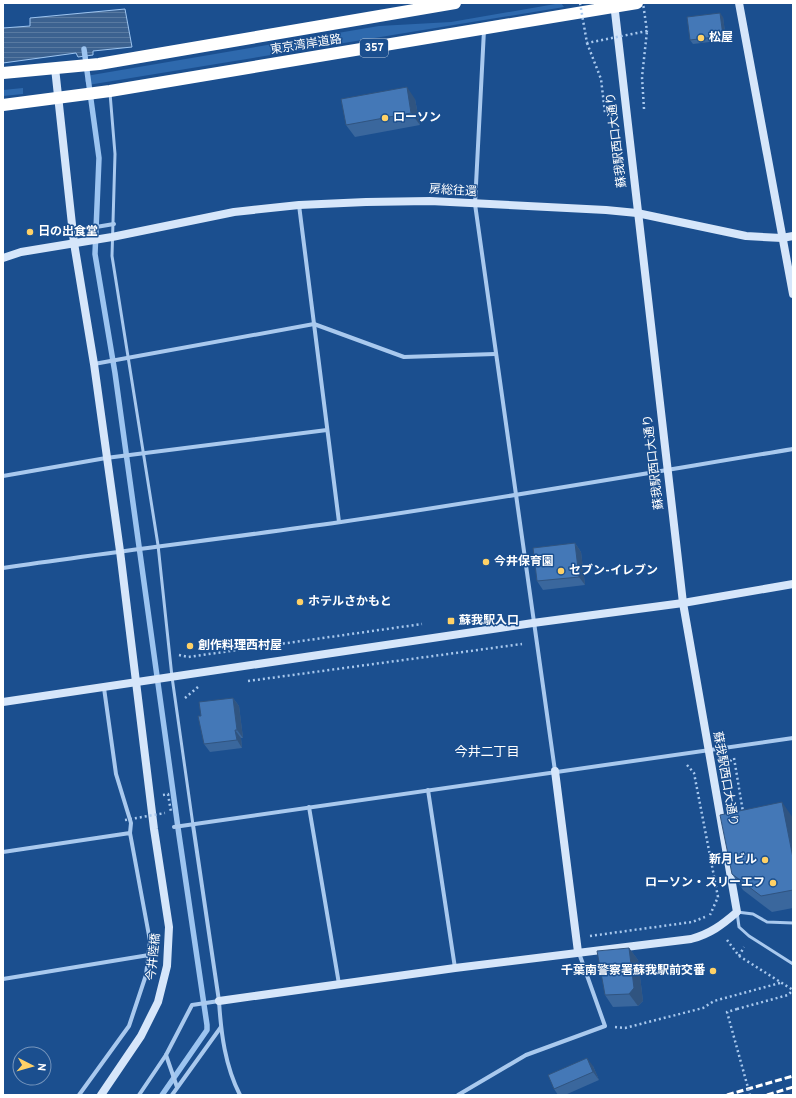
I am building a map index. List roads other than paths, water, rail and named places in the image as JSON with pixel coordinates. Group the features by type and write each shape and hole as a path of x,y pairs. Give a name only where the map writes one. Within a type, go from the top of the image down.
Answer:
{"highway":[{"name":"東京湾岸道路","path":"3,73 99,64 455,3"},
{"name":"東京湾岸道路","path":"3,105 110,91 484,30 612,4 637,3"}],"street":[{"path":"739,3 793,294"},
{"name":"蘇我駅西口大通り","path":"612,4 683,603 707,750 737,912"},
{"path":"458,1095 526,1055 605,1026 578,952 555,771 475,204 484,30"},
{"name":"今井陸橋","path":"54,68 74,244 94,364 120,551 154,829 169,927 169,946 165,978 158,1002 150,1020 128,1056 101,1095"},
{"name":"房総往還","path":"74,244 234,212 298,205 430,200 475,204 555,206 637,213 746,236 782,238 793,236"},
{"path":"298,205 339,522"},
{"path":"90,228 114,224"},
{"path":"3,258 21,252 74,244"},
{"path":"94,364 314,324 404,356 495,354"},
{"path":"3,476 106,458 327,430"},
{"path":"3,568 339,522 515,496 793,449"},
{"path":"3,702 533,623 683,603 793,584"},
{"path":"79,1095 129,1026 142,993 149,955 148,925 130,833 131,823 116,774 104,688"},
{"path":"174,827 555,771 793,738"},
{"path":"428,790 455,968"},
{"path":"309,807 339,985"},
{"path":"193,824 226,1058 234,1084 240,1095"},
{"path":"3,852 130,833"},
{"path":"139,1095 166,1055 192,1005 455,968 691,939 706,935 718,928 737,912"},
{"path":"3,980 149,955"},
{"path":"172,1095 221,1027"},
{"path":"166,1055 177,1087"}],"lane":[{"path":"110,91 115,154 112,256 142,453 158,546 172,677 193,824"},
{"path":"793,923 777,924 767,922 753,914 737,912 739,926 749,936 793,964"}],"waterway":[{"path":"84,49 99,158 95,254 115,373 207,1025 207,1030 162,1095"}],"railway":[{"path":"727,1095 793,1076"},
{"path":"767,1095 793,1087"}],"place":[{"name":"松屋","path":"701,38"},
{"name":"ローソン","path":"385,118"},
{"name":"日の出食堂","path":"30,232"},
{"name":"今井保育園","path":"486,562"},
{"name":"セブン-イレブン","path":"561,571"},
{"name":"ホテルさかもと","path":"300,602"},
{"name":"蘇我駅入口","path":"451,621"},
{"name":"創作料理西村屋","path":"190,646"},
{"name":"新月ビル","path":"765,860"},
{"name":"ローソン・スリーエフ","path":"773,883"},
{"name":"千葉南警察署蘇我駅前交番","path":"713,971"}],"district":[{"name":"今井二丁目","path":"487,753"}]}
